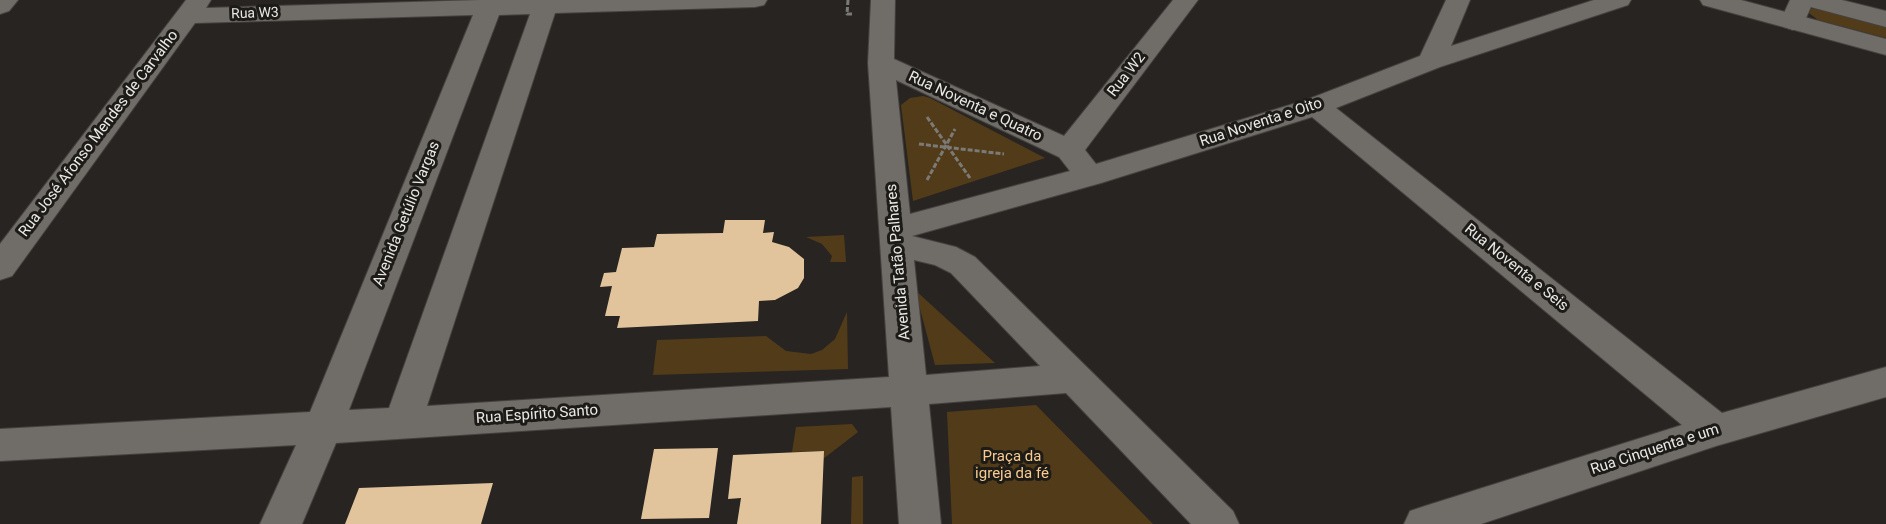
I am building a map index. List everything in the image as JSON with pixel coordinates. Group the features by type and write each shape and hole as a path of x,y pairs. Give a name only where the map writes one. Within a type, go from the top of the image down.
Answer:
{"street":[{"path":"0,6 6,0"},
{"name":"Rua W3","path":"193,8 755,0"},
{"name":"Avenida Tatão Palhares","path":"883,0 881,63 920,524"},
{"name":"Rua W2","path":"1069,150 1186,0"},
{"path":"1431,61 1458,0"},
{"name":"Rua Noventa e Oito","path":"897,237 1316,106 1431,61 1619,0"},
{"path":"1712,0 1797,11 1886,47"},
{"path":"1812,0 1886,19"},
{"path":"402,424 546,3"},
{"name":"Avenida Getúlio Vargas","path":"281,524 323,428 490,4"},
{"name":"Rua José Afonso Mendes de Carvalho","path":"0,268 193,8"},
{"name":"Rua Noventa e Quatro","path":"881,63 1069,150"},
{"name":"Rua Noventa e Seis","path":"1316,106 1716,430"},
{"path":"1069,150 1090,176"},
{"path":"897,237 944,255 963,266 1218,524"},
{"name":"Rua Espírito Santo","path":"0,445 402,424 1073,378"},
{"name":"Rua Cinquenta e um","path":"1425,524 1716,430 1886,382"}],"path":[{"path":"921,108 946,147 970,177"},
{"path":"925,184 956,127"},
{"path":"913,143 1013,155"}],"green space":[{"path":"1817,8 1886,26 1886,38 1818,20 1809,13 1811,9"},
{"path":"923,96 1045,158 913,201 901,105 910,98"},
{"path":"844,235 846,262 830,262 832,256 822,244 806,237"},
{"path":"915,290 995,363 935,365"},
{"path":"847,312 848,369 653,375 657,340 766,336 786,351 811,354 822,350 835,339"},
{"name":"Praça da igreja da fé","path":"1036,405 1153,524 952,524 947,412"},
{"path":"852,424 858,432 823,459 824,451 792,452 796,427"},
{"path":"863,476 863,524 851,524 852,477"}],"building":[{"path":"725,220 765,220 763,233 774,232 772,242 789,247 804,259 804,278 798,288 775,300 759,301 758,321 617,328 620,316 605,316 612,286 600,287 604,273 616,272 622,248 654,247 657,234 723,233"},
{"path":"718,448 709,518 641,519 654,449"},
{"path":"824,451 821,524 737,524 741,498 728,499 733,455"},
{"path":"493,483 481,524 345,524 359,488"}]}
